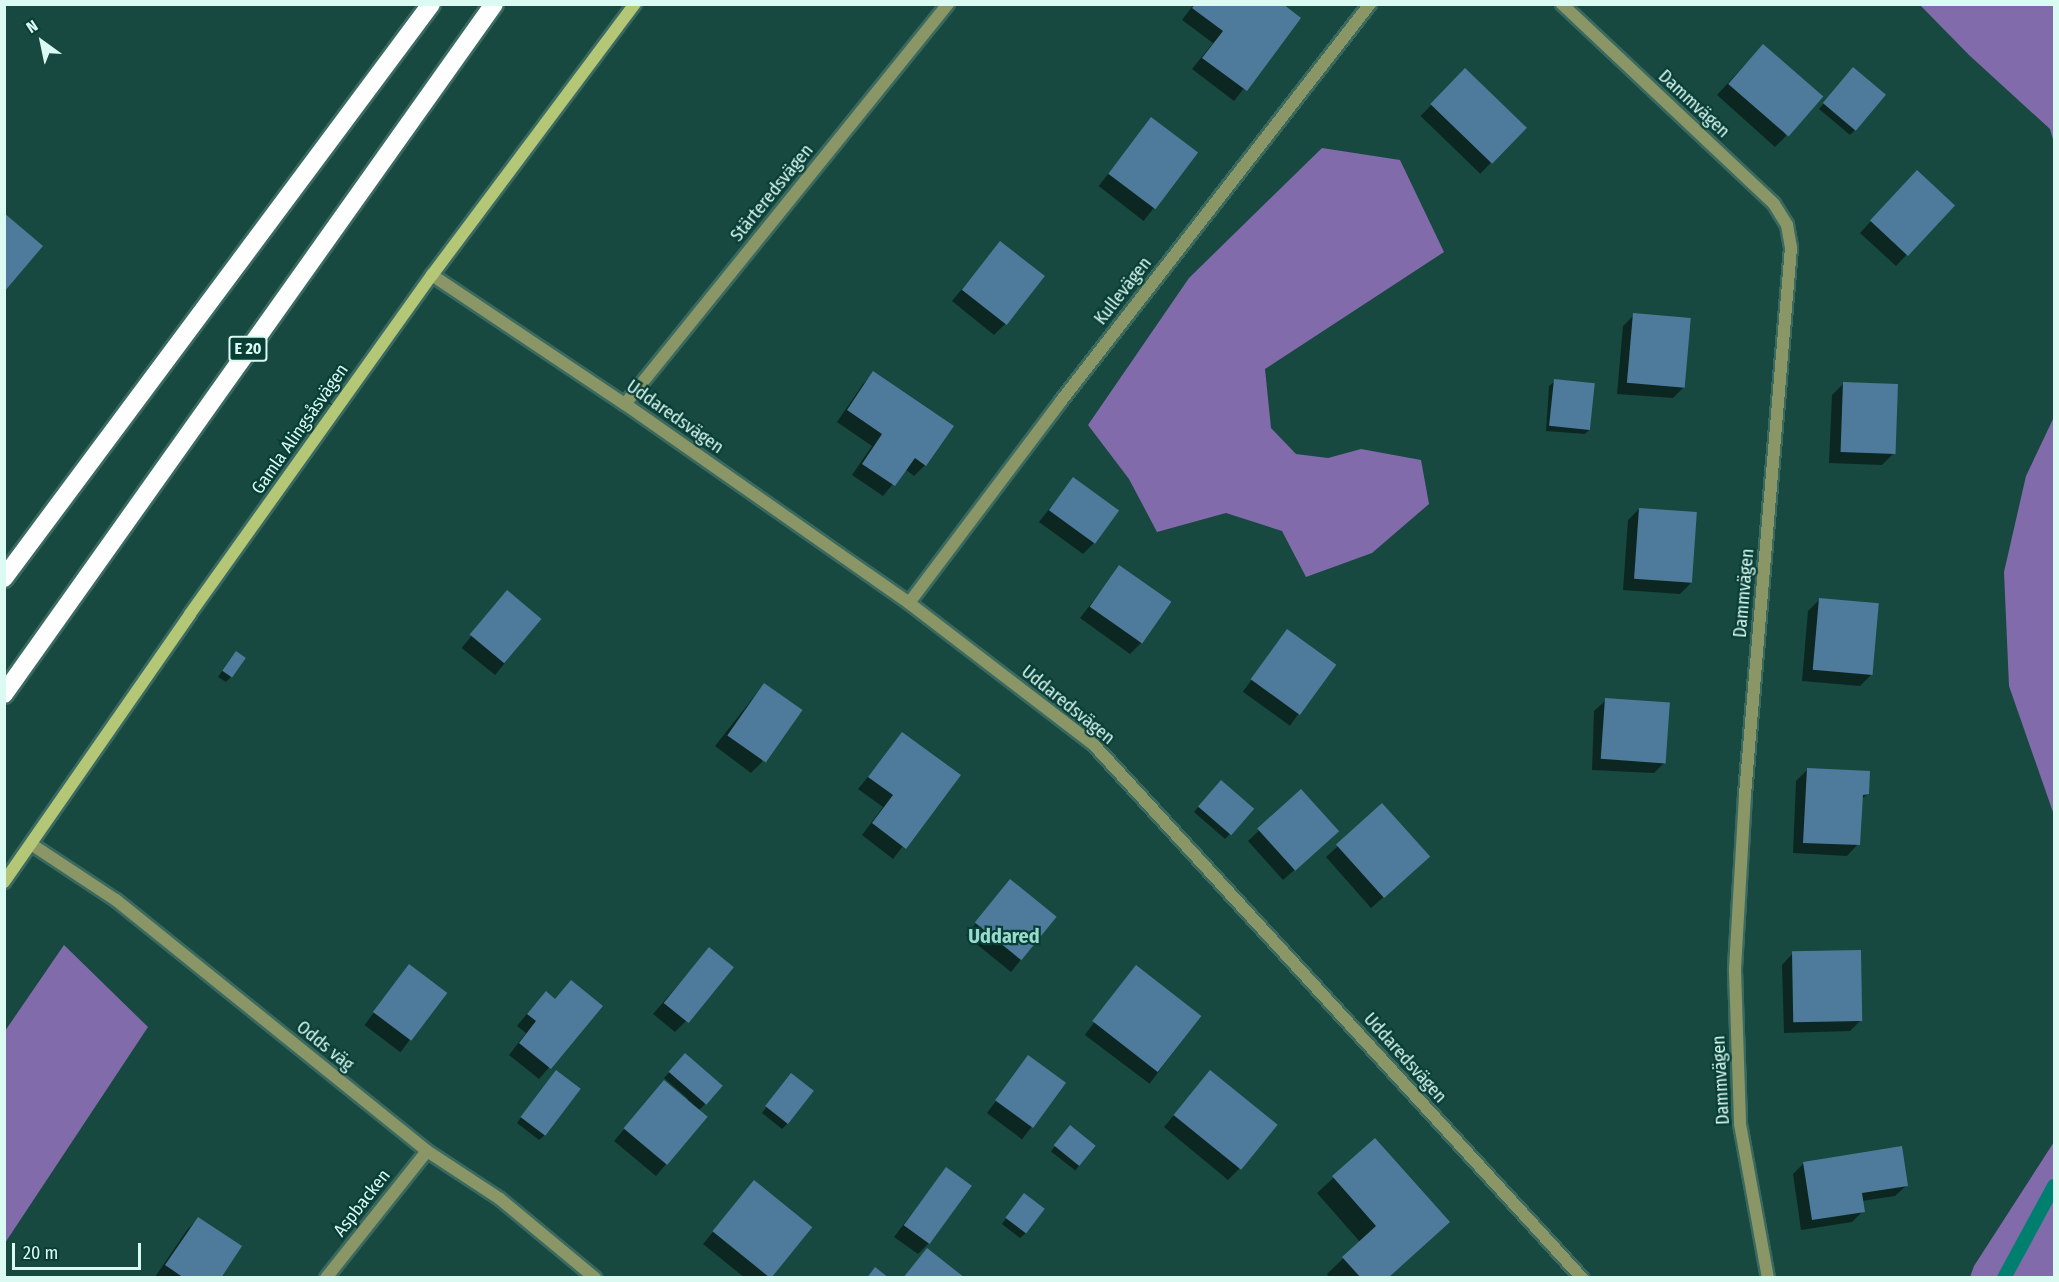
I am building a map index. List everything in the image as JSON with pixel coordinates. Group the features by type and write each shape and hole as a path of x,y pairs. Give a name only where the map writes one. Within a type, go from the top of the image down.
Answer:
{"highway":[{"path":"4,578 431,4"},
{"name":"E 20","path":"4,694 494,4"}],"street":[{"name":"Gamla Alingsåsvägen","path":"4,882 190,614 432,275 635,4"},
{"name":"Stärteredsvägen","path":"625,404 948,4"},
{"name":"Kullevägen","path":"909,603 1061,401 1370,4"},
{"name":"Dammvägen","path":"1562,4 1774,204 1787,225 1791,248 1744,795 1735,971 1740,1124 1768,1278"},
{"name":"Uddaredsvägen","path":"432,275 625,404 909,603 1094,745 1582,1278"},
{"name":"Odds väg","path":"32,844 116,900 427,1151 500,1199 595,1278"},
{"name":"Aspbacken","path":"326,1278 427,1151"}],"shaded area":[{"path":"1920,5 2054,5 2054,143 2050,129 1969,55"},
{"path":"1322,148 1400,160 1444,252 1265,369 1271,428 1296,454 1328,458 1361,449 1421,460 1429,504 1372,553 1306,577 1282,531 1226,513 1157,532 1129,479 1088,425 1189,278"},
{"path":"2054,417 2054,815 2009,686 2004,572 2026,476"},
{"path":"64,945 148,1027 5,1243 5,1031"},
{"path":"2054,1142 2054,1277 1970,1277 1974,1266"}],"building":[{"path":"1195,4 1283,4 1301,18 1247,91 1202,58 1223,31 1192,8"},
{"path":"1763,44 1823,96 1789,136 1728,84"},
{"path":"1853,67 1886,95 1856,131 1823,103"},
{"path":"1465,68 1527,128 1492,164 1430,104"},
{"path":"1151,117 1198,153 1155,209 1108,174"},
{"path":"1917,170 1955,205 1908,256 1870,220"},
{"path":"4,213 43,246 4,292"},
{"path":"1000,241 1045,276 1007,325 962,290"},
{"path":"1633,313 1691,318 1685,388 1627,383"},
{"path":"873,371 954,426 926,466 915,458 895,486 862,464 882,434 847,410"},
{"path":"1554,379 1595,383 1590,430 1549,426"},
{"path":"1843,382 1898,384 1896,454 1841,452"},
{"path":"1073,477 1119,511 1095,544 1049,510"},
{"path":"1639,508 1697,512 1692,583 1634,579"},
{"path":"1119,565 1171,602 1142,643 1090,607"},
{"path":"507,590 541,619 504,663 470,634"},
{"path":"1819,598 1879,603 1872,675 1813,670"},
{"path":"1287,629 1336,665 1300,715 1251,679"},
{"path":"236,651 246,658 232,678 222,671"},
{"path":"764,683 803,710 766,762 727,735"},
{"path":"1605,698 1670,703 1666,763 1601,759"},
{"path":"902,732 961,775 906,849 872,823 893,795 868,777"},
{"path":"1807,768 1870,771 1869,794 1863,795 1860,845 1803,843"},
{"path":"1221,780 1254,809 1231,835 1198,806"},
{"path":"1301,789 1339,831 1295,871 1257,828"},
{"path":"1382,803 1430,857 1384,898 1336,844"},
{"path":"1010,879 1057,917 1021,960 975,923"},
{"path":"709,947 734,967 689,1023 664,1003"},
{"path":"1861,950 1862,1021 1793,1022 1792,951"},
{"path":"409,964 447,993 411,1041 373,1012"},
{"path":"1136,965 1201,1016 1158,1072 1092,1021"},
{"path":"571,980 603,1006 551,1069 519,1043 536,1021 527,1014 546,991 555,999"},
{"path":"685,1053 723,1086 706,1105 669,1072"},
{"path":"1028,1055 1066,1083 1033,1128 995,1100"},
{"path":"556,1070 581,1089 545,1136 520,1117"},
{"path":"1210,1070 1278,1125 1241,1170 1173,1115"},
{"path":"791,1073 814,1091 788,1124 765,1106"},
{"path":"664,1080 708,1117 667,1165 624,1128"},
{"path":"1070,1125 1096,1146 1079,1166 1054,1145"},
{"path":"1375,1138 1450,1222 1388,1278 1361,1278 1342,1257 1376,1226 1332,1176"},
{"path":"1902,1146 1908,1186 1862,1193 1865,1212 1812,1220 1803,1162"},
{"path":"946,1167 972,1186 930,1244 904,1225"},
{"path":"754,1180 812,1227 771,1278 712,1231"},
{"path":"1024,1193 1045,1209 1026,1233 1005,1218"},
{"path":"198,1217 242,1246 221,1278 184,1278 165,1265"},
{"path":"927,1248 965,1278 903,1278"},
{"path":"875,1267 889,1278 867,1278"}],"waterway":[{"path":"2004,1278 2054,1186"}],"district":[{"name":"Uddared","path":"1004,936"}]}
